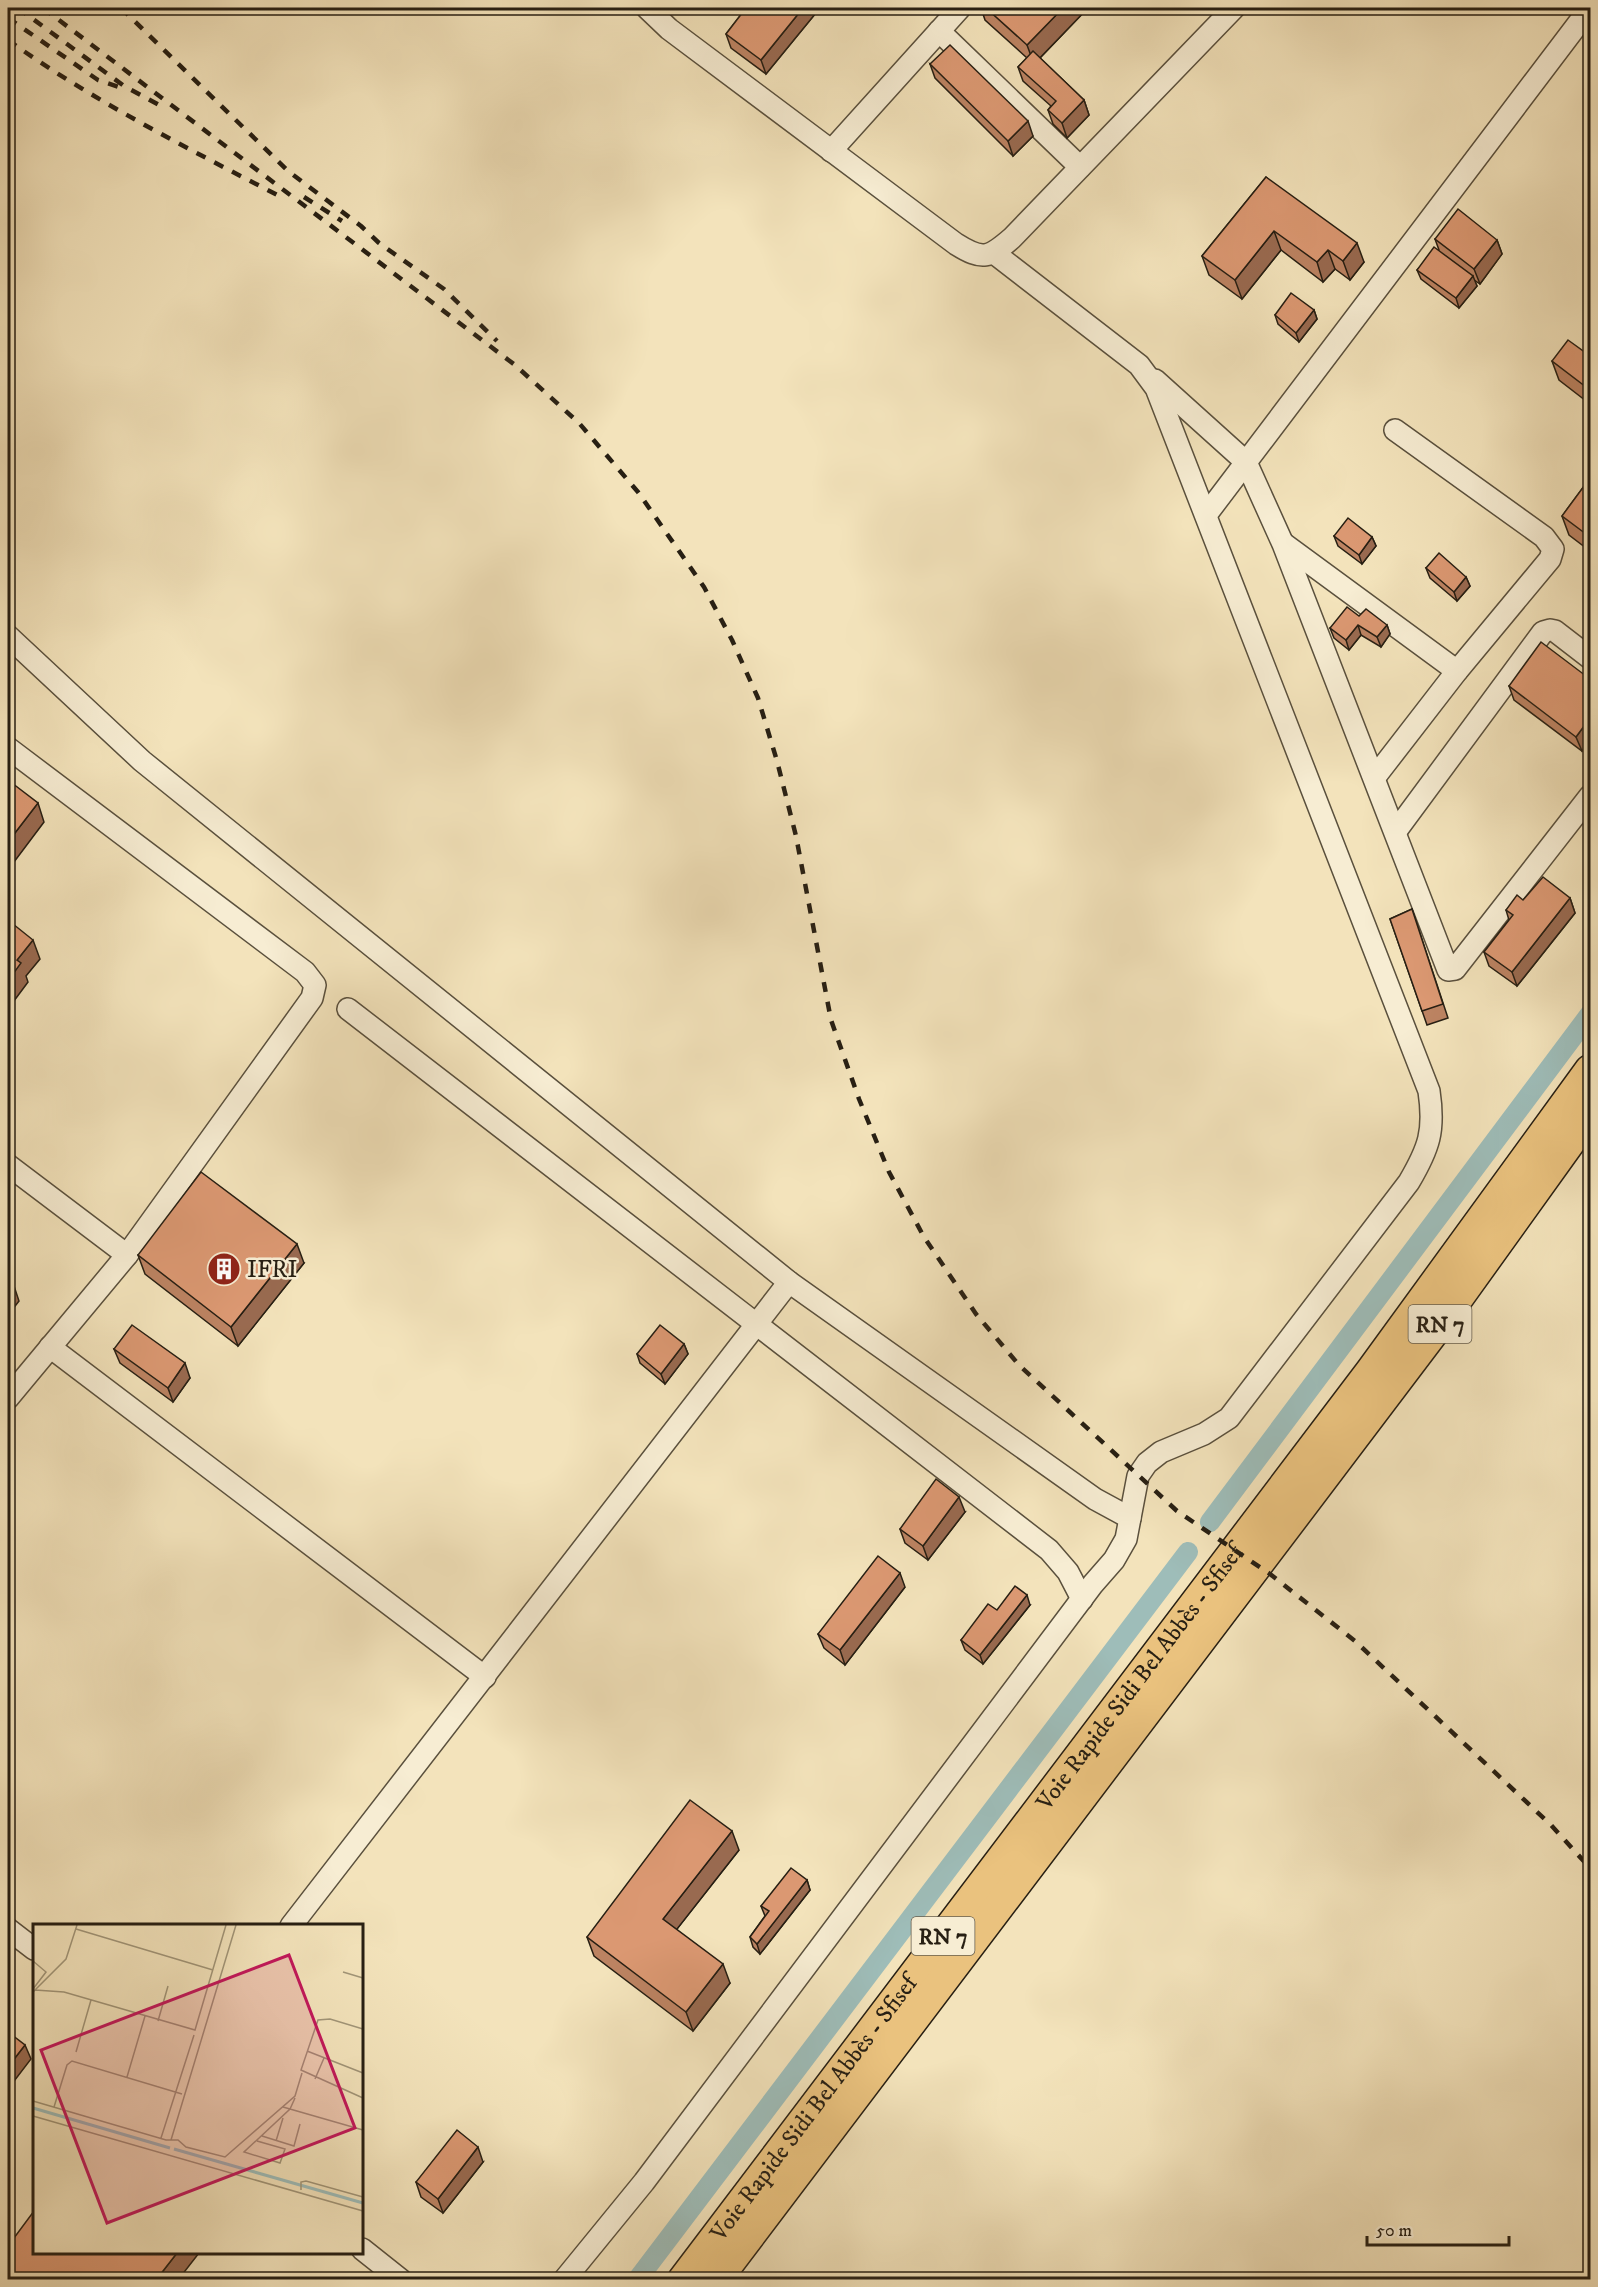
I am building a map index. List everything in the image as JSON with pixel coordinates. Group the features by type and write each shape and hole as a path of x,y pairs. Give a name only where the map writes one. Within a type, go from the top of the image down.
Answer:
{"highway":[{"name":"Voie Rapide Sidi Bel Abbès - Sfisef","path":"683,2280 1371,1371 1590,1070"},
{"name":"Voie Rapide Sidi Bel Abbès - Sfisef","path":"716,2280 1435,1330 1590,1114"}],"street":[{"path":"646,8 669,29 956,244 983,256 994,253 1234,8"},
{"path":"831,151 960,8"},
{"path":"1206,515 1590,8"},
{"path":"939,31 1080,167"},
{"path":"994,253 1139,365 1246,462 1283,544 1396,831 1445,964 1451,971 1455,969 1590,796"},
{"path":"564,2280 644,2182 1082,1599 1114,1560 1126,1539 1138,1476 1147,1463 1161,1452 1204,1434 1229,1418 1409,1182 1425,1156 1432,1134 1429,1091 1156,388 1139,365"},
{"path":"1375,777 1457,671 1550,559 1553,549 1544,537 1395,430"},
{"path":"1283,544 1457,671"},
{"path":"1396,831 1544,632 1550,630 1555,632 1590,658"},
{"path":"8,636 142,761 789,1282 1095,1499 1130,1518"},
{"path":"8,748 305,972 315,985 312,998 127,1255 8,1398"},
{"path":"348,1009 1048,1550 1068,1572 1082,1599"},
{"path":"8,1165 127,1255"},
{"path":"293,1924 789,1282"},
{"path":"50,1347 485,1677"},
{"path":"8,1929 33,1948"},
{"path":"363,2250 401,2280"}],"building":[{"path":"746,8 803,8 761,60 726,34"},
{"path":"986,8 1063,8 1027,45"},
{"path":"950,45 1028,121 1008,141 930,64"},
{"path":"1033,51 1084,100 1062,123 1048,110 1056,101 1018,67"},
{"path":"1266,177 1357,243 1343,261 1328,250 1317,262 1274,231 1235,280 1202,256"},
{"path":"1458,209 1497,240 1474,269 1435,239"},
{"path":"1434,247 1473,276 1456,298 1417,270"},
{"path":"1291,293 1314,310 1296,333 1275,315"},
{"path":"1568,340 1590,356 1590,390 1552,361"},
{"path":"1590,478 1590,528 1586,534 1562,516"},
{"path":"1348,518 1372,537 1359,555 1334,536"},
{"path":"1439,553 1466,577 1454,592 1426,568"},
{"path":"1347,607 1359,616 1366,609 1387,625 1377,637 1358,625 1346,640 1330,628"},
{"path":"1541,642 1590,679 1590,718 1576,737 1509,686"},
{"path":"8,780 38,803 8,842"},
{"path":"1543,877 1570,898 1512,972 1484,952 1513,915 1506,910 1517,895 1523,900"},
{"path":"1412,909 1443,1004 1422,1011 1390,919"},
{"path":"8,920 33,940 17,960 21,963 8,981"},
{"name":"IFRI","path":"201,1172 297,1244 231,1327 138,1255"},
{"path":"8,1281 14,1286 8,1294"},
{"path":"132,1325 185,1363 168,1388 114,1349"},
{"path":"660,1325 684,1344 661,1374 637,1354"},
{"path":"936,1479 959,1497 923,1546 900,1529"},
{"path":"878,1556 900,1573 840,1650 818,1634"},
{"path":"1015,1586 1027,1595 980,1655 961,1640 988,1604 997,1610"},
{"path":"690,1800 732,1831 663,1919 723,1964 686,2012 587,1937"},
{"path":"791,1868 807,1880 757,1944 750,1937 769,1911 761,1906"},
{"path":"8,2032 25,2045 8,2067"},
{"path":"457,2130 478,2147 438,2199 416,2182"},
{"path":"33,2212 33,2254 176,2254 156,2280 8,2280 8,2246"}],"waterway":[{"path":"1210,1522 1590,1014"},
{"path":"637,2280 1188,1552"}],"railway":[{"path":"18,8 124,86 161,106"},
{"path":"43,8 515,365 579,423 638,492 704,587 732,640 758,698 796,836 831,1020 859,1099 889,1172 924,1237 976,1314 1019,1365 1177,1511 1270,1574 1355,1641 1551,1825 1590,1868"},
{"path":"121,8 288,171 361,226 379,243 444,289 497,341"},
{"path":"8,18 98,80 119,87"},
{"path":"8,40 108,104 283,198"},
{"path":"304,197 342,221"}],"place":[{"name":"IFRI","path":"224,1269"}]}
